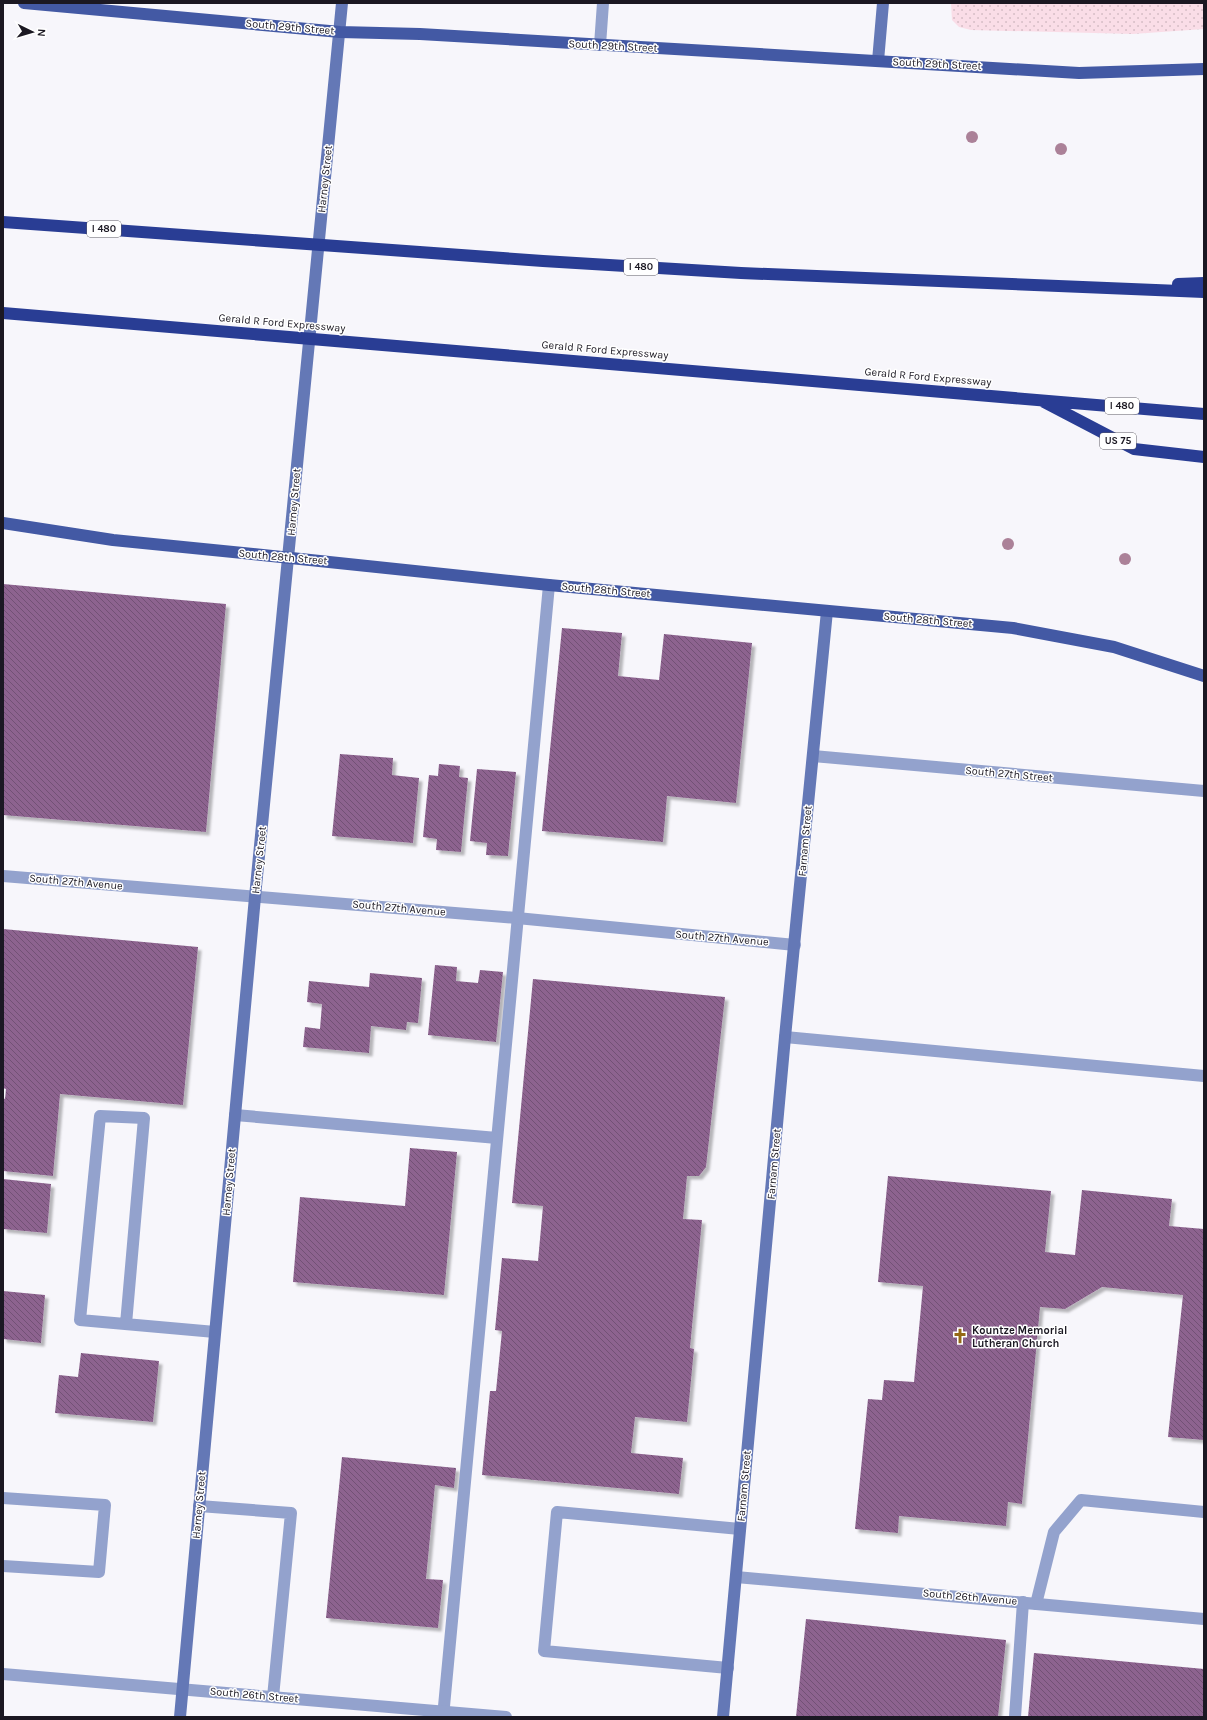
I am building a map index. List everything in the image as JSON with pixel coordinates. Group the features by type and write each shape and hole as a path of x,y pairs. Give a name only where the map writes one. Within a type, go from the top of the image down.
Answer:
{"highway":[{"name":"I 480","path":"3,222 543,261 709,271 953,283 1077,286 1204,292"},
{"path":"1077,286 1204,283"},
{"name":"Gerald R Ford Expressway","path":"3,313 1204,414"},
{"name":"US 75","path":"1039,399 1134,449 1204,457"}],"main road":[{"name":"South 29th Street","path":"24,3 340,32 420,34 1079,73 1204,69"},
{"name":"Harney Street","path":"180,1717 255,897 342,3"},
{"path":"878,61 883,3"},
{"name":"South 28th Street","path":"9,524 112,540 549,585 1013,628 1114,647 1204,676"},
{"name":"Farnam Street","path":"723,1717 785,1037 827,610"}],"street":[{"path":"600,45 603,3"},
{"path":"3,529 9,524"},
{"path":"443,1714 549,585"},
{"name":"South 27th Street","path":"813,756 1204,791"},
{"name":"South 27th Avenue","path":"3,876 517,918 795,945"},
{"path":"785,1037 1204,1076"},
{"path":"235,1115 497,1138"},
{"path":"126,1324 144,1118 100,1116 80,1320 215,1332"},
{"path":"3,1498 105,1505 99,1572 3,1566"},
{"path":"1036,1604 1054,1532 1081,1500 1204,1512"},
{"path":"199,1506 291,1513 274,1697"},
{"path":"728,1668 544,1651 557,1512 740,1529"},
{"name":"South 26th Avenue","path":"736,1576 1204,1619"},
{"path":"1015,1717 1023,1602"},
{"name":"South 26th Street","path":"3,1674 274,1697 443,1714 506,1717"}],"shaded area":[{"path":"951,3 1204,3 1204,29 1133,34 971,30 959,27 952,20"}],"building":[{"path":"3,584 226,604 206,832 3,815"},
{"path":"562,628 622,633 618,676 659,680 664,634 752,643 736,803 667,796 663,842 542,831"},
{"path":"340,754 393,758 392,775 419,778 413,843 332,836"},
{"path":"439,764 460,766 459,777 468,778 461,852 436,850 437,839 423,837 429,775 438,776"},
{"path":"477,769 516,772 508,856 486,855 487,843 470,841"},
{"path":"3,929 198,947 183,1105 60,1094 53,1176 3,1171 3,1098 5,1099 6,1089 3,1088"},
{"path":"435,965 457,967 456,981 478,983 480,970 503,972 496,1042 428,1035"},
{"path":"370,973 422,978 418,1023 407,1022 406,1030 371,1026 369,1053 303,1047 305,1027 320,1029 322,1004 307,1002 309,981 369,987"},
{"path":"533,979 725,997 706,1167 699,1176 687,1176 683,1219 702,1220 690,1348 694,1349 687,1422 635,1417 631,1453 683,1458 679,1494 482,1475 490,1391 496,1391 502,1331 495,1330 502,1258 538,1261 543,1206 512,1203"},
{"path":"410,1148 457,1152 444,1295 293,1282 300,1197 405,1206"},
{"path":"888,1176 1051,1191 1045,1252 1075,1255 1082,1190 1172,1199 1169,1226 1204,1229 1204,1440 1168,1437 1183,1295 1102,1287 1065,1309 1040,1307 1022,1504 1008,1502 1006,1526 899,1516 898,1533 855,1529 868,1399 882,1400 884,1380 914,1382 923,1286 878,1282"},
{"path":"3,1179 51,1184 47,1233 3,1229"},
{"path":"3,1291 45,1295 41,1343 3,1339"},
{"path":"81,1353 159,1361 153,1422 55,1413 59,1375 78,1377"},
{"path":"342,1457 456,1468 454,1488 435,1485 426,1579 443,1580 438,1628 326,1618"},
{"path":"806,1619 1006,1640 998,1717 796,1717"},
{"path":"1034,1653 1204,1669 1204,1717 1028,1717"}],"place":[{"name":"Kountze Memorial Lutheran Church","path":"960,1336"}]}
